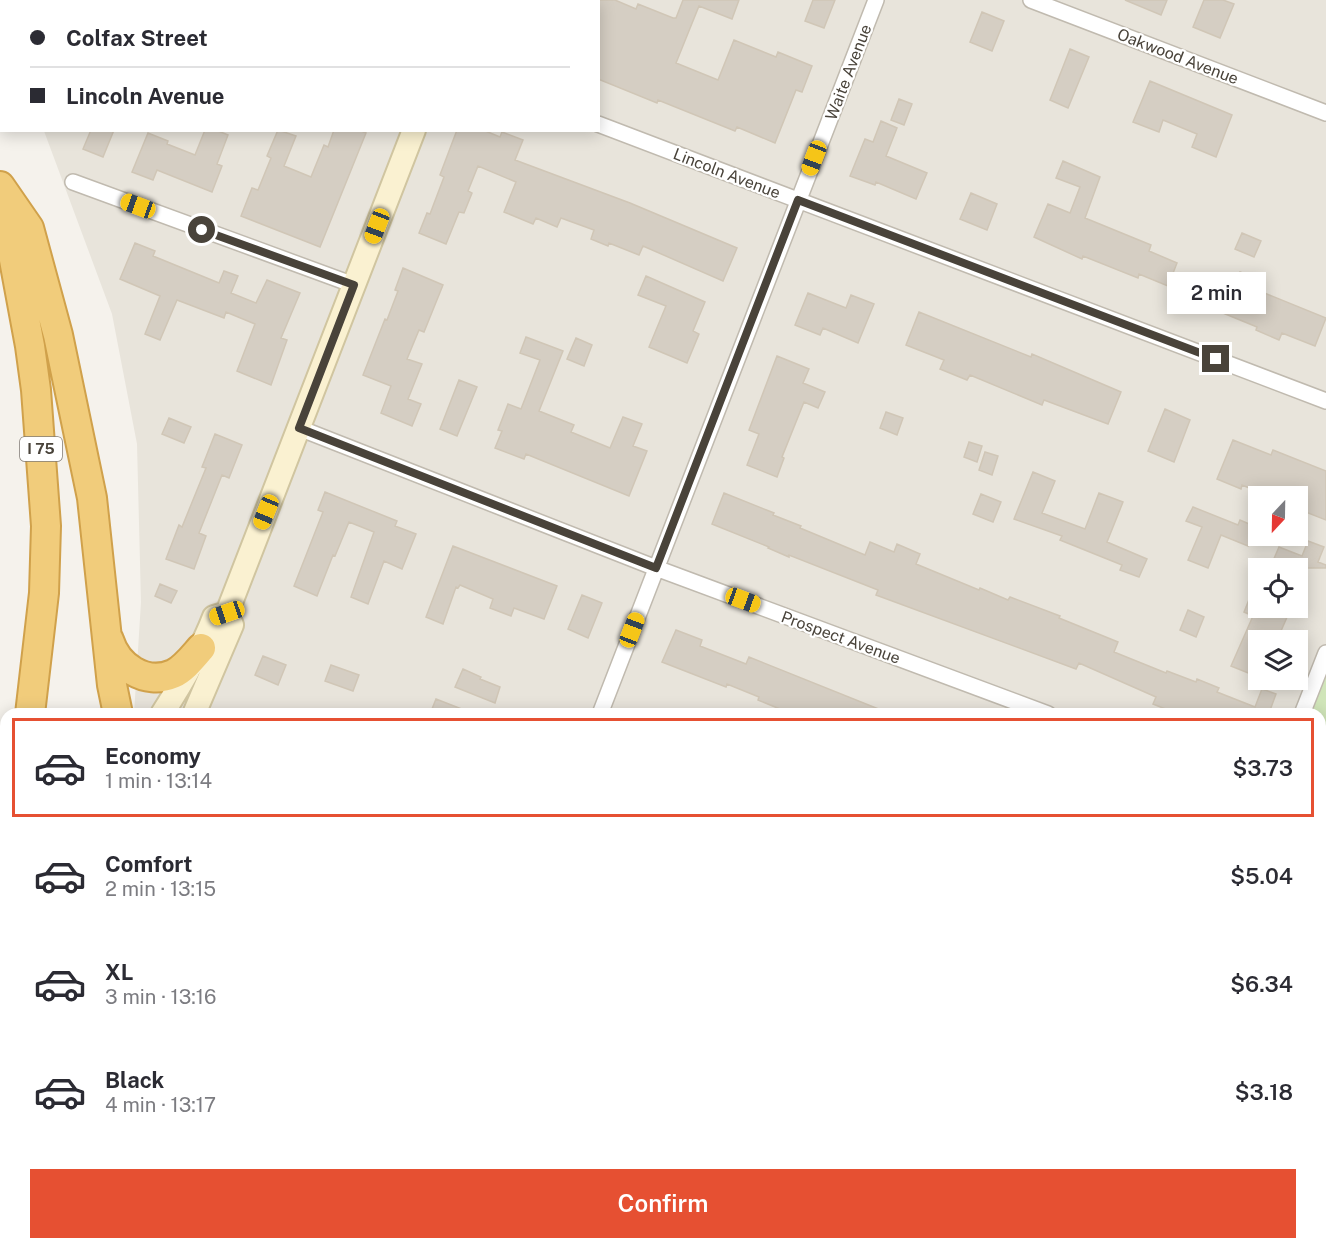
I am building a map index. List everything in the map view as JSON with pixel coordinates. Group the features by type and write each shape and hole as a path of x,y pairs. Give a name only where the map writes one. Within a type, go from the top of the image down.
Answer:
{"highway":[{"path":"0,185 29,228 58,335 92,498 116,708"},
{"name":"I 75","path":"0,185 33,368 41,441 46,526 44,593 31,708"},
{"path":"106,632 111,648 121,662 134,672 148,676 174,673 201,648"}],"street":[{"name":"Waite Avenue","path":"602,708 876,0"},
{"name":"Oakwood Avenue","path":"1031,0 1326,113"},
{"name":"Lincoln Avenue","path":"600,125 1326,401"},
{"path":"196,708 231,625 227,613 413,132"},
{"path":"73,182 354,285"},
{"name":"Prospect Avenue","path":"299,428 656,568 1032,708"},
{"path":"166,708 201,648 214,617 227,613"},
{"path":"1304,708 1326,653"}],"shaded area":[{"path":"600,0 1326,0 1326,708 134,708 141,602 137,444 112,314 44,132 600,132"}],"green space":[{"path":"1326,670 1326,708 1311,708"}],"building":[{"path":"600,0 615,0 636,9 638,4 676,18 683,0 739,0 732,19 699,6 676,63 718,80 734,40 776,57 778,52 812,66 802,92 796,90 775,143 737,127 735,131 658,100 657,103 600,80"},
{"path":"813,0 835,0 824,28 805,21"},
{"path":"1125,0 1167,0 1161,15"},
{"path":"1204,0 1223,0 1234,4 1220,38 1193,27"},
{"path":"982,12 1004,21 992,51 970,42"},
{"path":"1070,49 1089,57 1068,108 1050,100"},
{"path":"1150,81 1232,115 1216,157 1192,147 1197,134 1163,120 1159,132 1133,122"},
{"path":"899,99 912,104 904,125 891,120"},
{"path":"881,121 897,128 886,156 927,173 916,199 876,182 875,185 850,176 865,139 873,142"},
{"path":"90,132 113,132 103,157 83,149"},
{"path":"204,132 221,132 228,135 217,164 222,166 212,192 157,170 153,180 132,172 148,133 168,141 167,144 195,155"},
{"path":"277,132 296,136 284,166 311,177 324,145 328,147 333,132 366,133 320,247 241,216 252,188 258,190 271,158 267,156"},
{"path":"456,132 488,132 500,137 502,132 523,140 515,160 630,203 737,248 723,281 643,246 639,255 609,243 608,246 591,239 594,230 561,218 557,227 536,218 533,224 504,212 516,182 478,166 468,191 472,193 464,213 459,212 446,244 419,233 427,213 430,214 444,177 440,175"},
{"path":"1063,161 1100,177 1085,218 1151,245 1149,251 1177,263 1168,286 1139,274 1138,278 1083,256 1082,259 1034,237 1048,204 1070,213 1080,187 1056,178"},
{"path":"971,193 997,204 987,230 960,219"},
{"path":"1242,233 1261,241 1254,257 1235,249"},
{"path":"135,243 155,251 153,256 219,283 224,271 238,276 231,293 256,303 267,280 300,293 281,338 287,340 271,385 237,371 255,324 226,312 224,318 177,300 160,340 145,334 160,296 120,279"},
{"path":"403,268 443,285 424,332 419,330 407,359 422,364 408,399 421,404 412,426 381,413 391,386 363,375 398,291 395,290"},
{"path":"1240,272 1261,280 1257,290 1326,318 1315,346 1282,333 1279,340 1256,330 1257,327 1223,313"},
{"path":"646,276 705,302 693,331 699,334 687,363 649,347 666,306 638,295"},
{"path":"808,293 846,308 851,295 874,304 858,343 823,328 820,335 795,325"},
{"path":"919,312 1031,357 1032,354 1121,392 1108,424 1044,400 1042,405 970,375 967,380 940,369 944,360 906,345"},
{"path":"526,337 563,351 539,411 574,425 571,432 610,448 623,417 642,424 633,446 647,451 629,496 526,454 524,459 495,448 502,431 498,430 508,404 521,409 540,360 520,353"},
{"path":"576,338 592,345 584,366 567,359"},
{"path":"777,356 809,369 803,383 825,392 818,408 804,402 782,457 784,458 777,477 747,465 759,434 749,430"},
{"path":"459,380 477,387 457,436 440,429"},
{"path":"1165,409 1190,420 1174,462 1148,451"},
{"path":"886,412 903,418 897,435 880,428"},
{"path":"169,418 191,427 184,443 162,434"},
{"path":"215,434 242,445 229,478 222,475 199,533 206,536 194,569 166,559 206,468 202,467"},
{"path":"1233,440 1271,455 1273,450 1326,471 1326,520 1308,513 1308,486 1248,487 1242,485 1241,489 1217,479"},
{"path":"969,442 982,446 977,462 964,457"},
{"path":"985,452 998,456 992,475 979,470"},
{"path":"1033,472 1055,481 1042,513 1085,529 1099,493 1123,502 1107,542 1147,559 1139,577 1120,570 1122,565 1060,540 1062,536 1014,519"},
{"path":"325,492 397,521 395,526 416,534 402,569 384,561 368,604 351,597 374,532 349,522 317,596 294,586 323,512 318,510"},
{"path":"724,493 774,513 773,515 801,526 800,528 865,555 870,542 894,552 897,544 920,554 916,564 979,590 980,588 1008,600 1010,597 1060,616 1059,618 1118,642 1114,652 1166,673 1167,671 1196,682 1197,679 1219,688 1217,692 1255,707 1262,690 1276,694 1271,708 1163,708 1153,704 1156,697 1079,663 1076,669 876,595 878,590 789,555 789,557 712,524"},
{"path":"981,494 1001,502 993,522 973,514"},
{"path":"1193,507 1238,525 1240,520 1248,524 1248,546 1221,535 1208,568 1188,560 1202,527 1186,521"},
{"path":"1308,541 1324,547 1318,562 1326,565 1326,568 1308,568 1308,558 1274,558 1279,547 1302,556 1308,546"},
{"path":"453,546 557,586 544,619 514,608 511,616 490,608 493,599 460,585 456,587 443,624 426,617"},
{"path":"160,584 177,591 171,603 155,596"},
{"path":"582,595 602,603 588,638 568,629"},
{"path":"1248,602 1248,614 1244,612"},
{"path":"1188,610 1204,617 1196,637 1180,630"},
{"path":"1252,618 1287,618 1281,630 1248,630 1248,673 1231,666"},
{"path":"676,630 702,640 700,646 746,664 749,657 876,708 777,708 758,700 759,697 727,684 726,687 662,662"},
{"path":"263,656 286,665 278,685 255,675"},
{"path":"331,665 359,675 353,691 325,681"},
{"path":"463,669 500,687 495,703 455,687"},
{"path":"436,699 459,708 432,708"}],"route":[{"path":"202,230 354,285 299,428 656,568 798,200 1216,359"}]}
